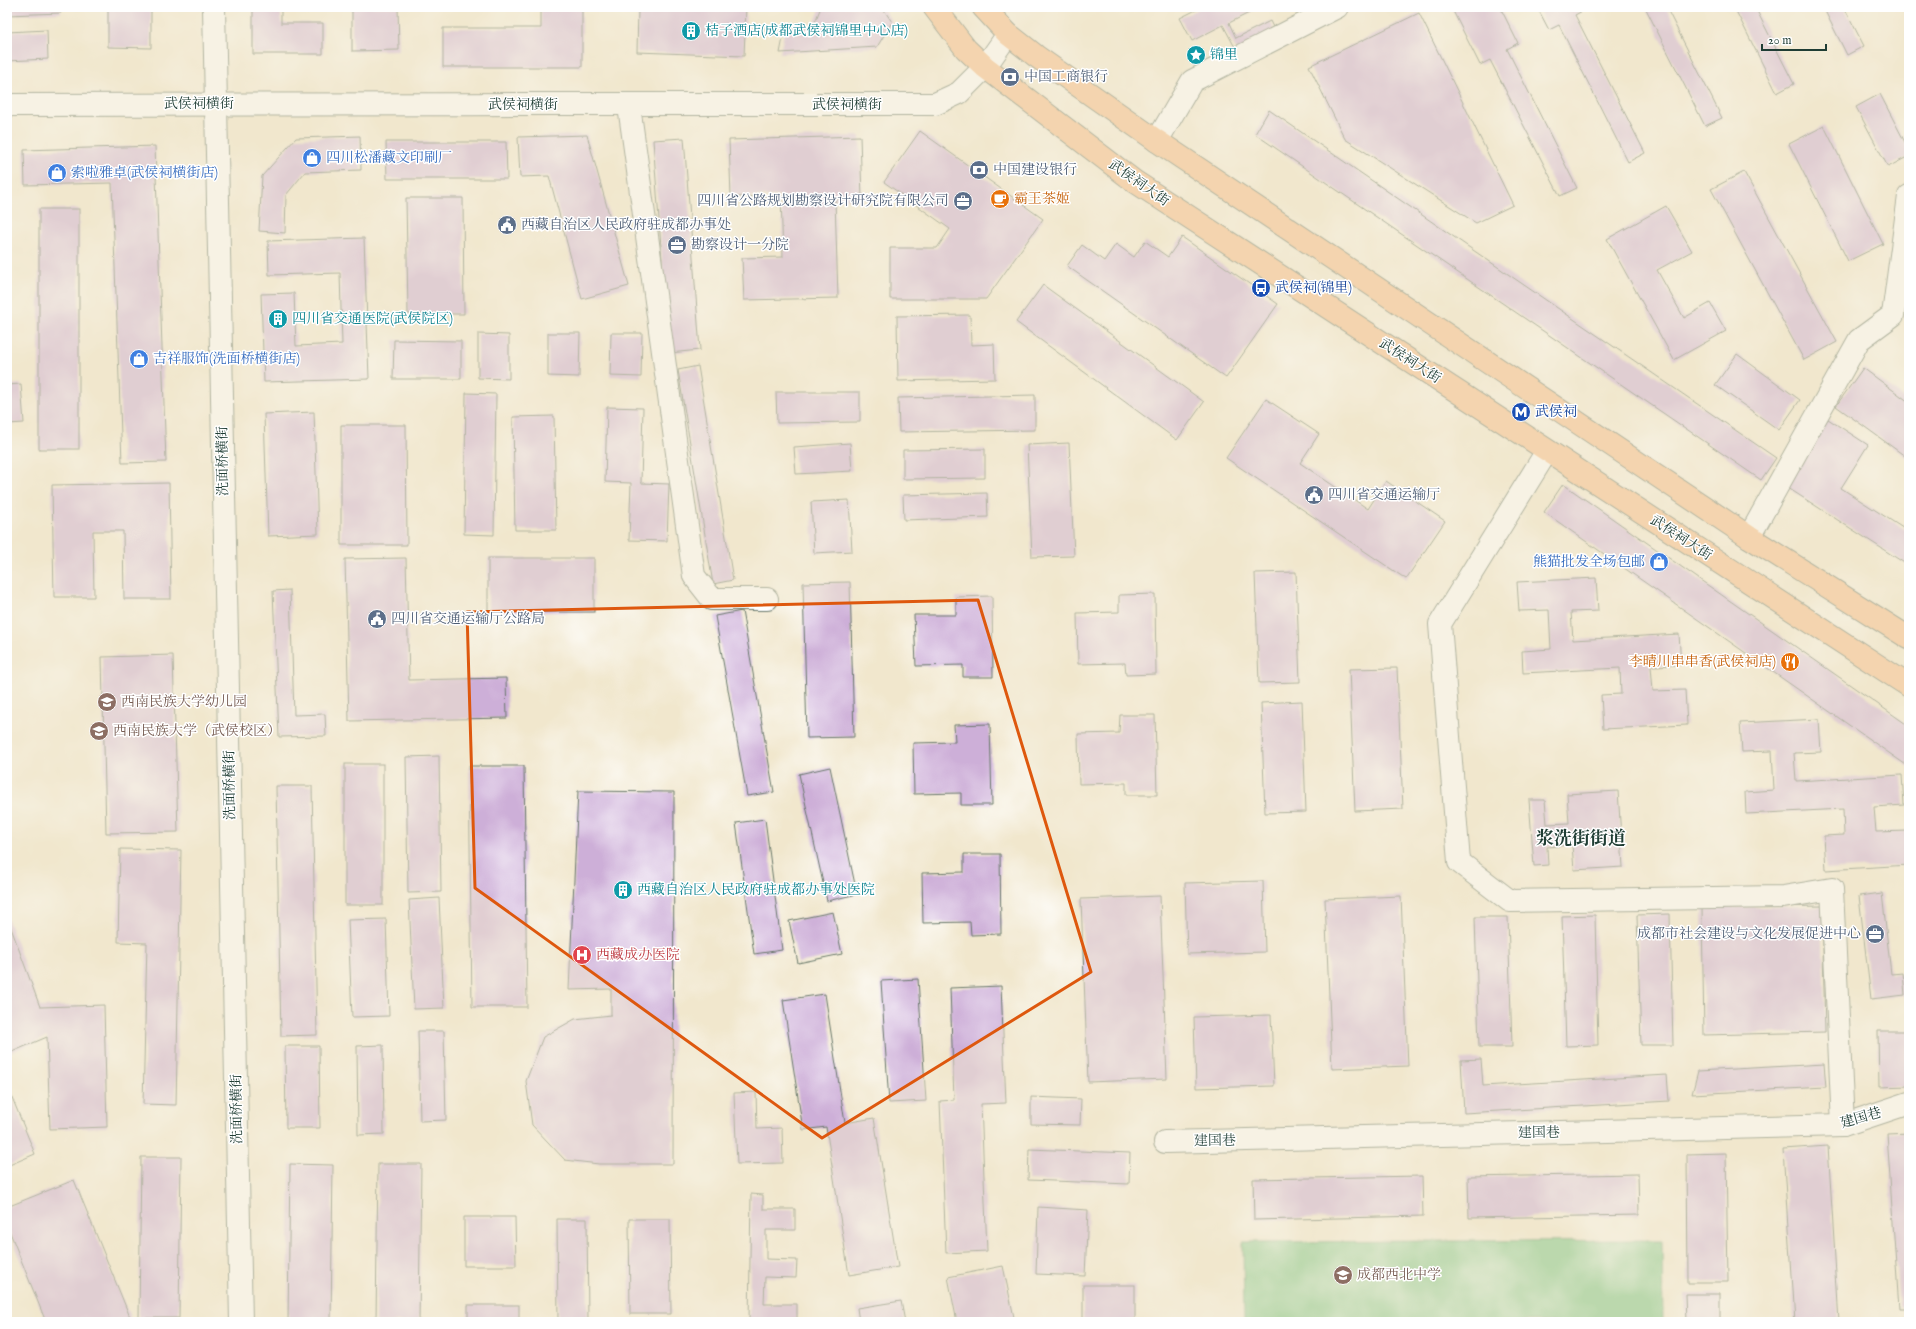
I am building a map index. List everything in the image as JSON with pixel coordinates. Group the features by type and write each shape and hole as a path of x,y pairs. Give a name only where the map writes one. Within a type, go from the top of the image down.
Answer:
{"main road":[{"name":"武侯祠大街","path":"934,7 966,49 984,67 1134,181 1909,686"},
{"path":"983,7 1008,34 1036,56 1157,141 1749,537 1909,638"}],"street":[{"name":"洗面桥横街","path":"214,7 241,1322"},
{"path":"1157,141 1192,81 1337,7"},
{"name":"武侯祠横街","path":"7,105 216,103 629,106 935,104 959,93 984,67 1008,34"},
{"path":"629,106 694,576 712,599 767,599"},
{"path":"1749,537 1859,340 1893,315 1909,196"},
{"path":"1547,450 1440,624 1459,862 1510,901 1783,897 1832,889 1844,1125"},
{"name":"建国巷","path":"1165,1142 1844,1125 1909,1103"}],"highlighted area":[{"path":"978,600 1091,972 822,1138 475,888 467,612"}],"green space":[{"path":"1662,1240 1663,1322 1244,1322 1243,1242"}],"building":[{"path":"7,7 60,7 61,13 7,15"},
{"path":"108,7 151,7 151,48 108,47"},
{"path":"253,7 281,7 281,23 323,23 323,54 253,54"},
{"path":"352,7 398,7 399,50 352,51"},
{"path":"541,7 582,7 582,67 443,67 443,28 541,28"},
{"name":"桔子酒店(成都武侯祠锦里中心店)","path":"654,7 746,7 744,56 637,52 638,9 654,9"},
{"path":"821,7 882,7 892,22 877,47 780,53 785,28 813,27"},
{"path":"1202,7 1261,7 1229,23 1236,38 1270,21 1276,33 1238,53 1223,25 1192,41 1180,18"},
{"path":"1451,7 1500,7 1518,43 1507,49 1577,188 1560,196 1490,60 1480,65"},
{"path":"1537,7 1585,7 1586,9 1575,15 1645,153 1628,162 1559,25 1549,30"},
{"path":"1645,7 1666,7 1722,118 1705,126"},
{"path":"1734,7 1755,7 1794,84 1777,93"},
{"path":"1823,7 1844,7 1864,46 1847,55"},
{"path":"1419,13 1513,205 1476,223 1345,139 1309,66"},
{"path":"47,30 48,59 7,61 7,32"},
{"path":"1880,94 1909,150 1909,156 1888,167 1856,107"},
{"path":"1269,110 1776,458 1761,480 1255,134"},
{"path":"1824,126 1883,244 1848,261 1789,144"},
{"name":"四川省公路规划勘察设计研究院有限公司","path":"920,131 1043,219 986,299 890,299 890,248 937,248 950,229 884,182"},
{"path":"587,135 629,286 582,299 549,176 520,177 518,137"},
{"path":"360,136 361,170 305,172 286,195 285,233 259,231 262,176 296,138"},
{"path":"860,136 862,199 835,199 838,298 744,300 742,258 783,257 781,196 731,197 729,140"},
{"name":"勘察设计一分院","path":"684,138 700,350 669,353 653,140"},
{"path":"386,142 506,142 507,179 387,179"},
{"path":"155,146 166,462 122,463 112,183 25,185 24,150"},
{"path":"1744,172 1837,342 1804,360 1711,189"},
{"path":"406,198 463,198 464,314 408,314"},
{"path":"1666,206 1692,251 1657,270 1684,318 1710,303 1726,331 1674,360 1607,239"},
{"path":"39,209 79,209 79,449 39,449"},
{"path":"1182,237 1278,304 1226,378 1067,266 1082,245 1104,261 1116,244 1134,257 1145,241 1168,257"},
{"name":"四川省交通医院(武侯院区)","path":"364,238 369,379 264,382 261,294 294,293 296,346 342,344 340,273 269,275 268,241"},
{"path":"1043,285 1204,402 1177,440 1016,322"},
{"path":"970,315 971,345 994,344 995,379 898,381 897,316"},
{"path":"548,333 580,333 579,377 548,376"},
{"path":"611,333 642,333 641,377 610,376"},
{"path":"478,334 509,335 509,379 478,378"},
{"path":"394,340 461,341 461,379 393,379"},
{"path":"1737,354 1800,400 1779,430 1715,385"},
{"path":"698,366 733,580 713,584 678,370"},
{"path":"1863,368 1909,402 1909,459 1836,406"},
{"path":"21,384 24,423 7,424 7,385"},
{"path":"776,392 860,392 860,422 777,423"},
{"path":"466,393 496,394 494,535 464,534"},
{"path":"1035,395 1035,430 899,432 898,398"},
{"name":"四川省交通运输厅","path":"1266,399 1319,434 1300,463 1368,509 1386,481 1445,521 1406,579 1226,458"},
{"path":"607,407 643,408 641,483 669,484 667,541 629,540 631,483 605,482"},
{"path":"314,412 318,534 268,536 264,414"},
{"path":"554,416 556,530 515,530 513,417"},
{"path":"1828,419 1868,445 1841,488 1909,532 1909,566 1785,486"},
{"path":"341,425 406,425 407,545 341,545"},
{"path":"850,443 852,471 796,474 794,447"},
{"path":"1069,443 1074,556 1032,557 1027,445"},
{"path":"985,449 985,478 903,479 903,450"},
{"path":"169,483 171,599 124,599 123,531 93,531 94,597 54,597 52,485"},
{"path":"1563,484 1909,726 1909,767 1544,512"},
{"path":"987,493 988,517 904,520 903,495"},
{"path":"849,500 852,551 814,553 811,502"},
{"name":"四川省交通运输厅公路局","path":"406,558 409,680 506,678 507,718 349,721 345,559"},
{"path":"488,558 594,558 594,612 488,612"},
{"path":"1296,572 1300,682 1259,683 1255,573"},
{"path":"1596,578 1598,611 1571,612 1573,640 1679,634 1681,665 1651,666 1653,691 1685,690 1687,725 1603,729 1601,695 1621,694 1620,668 1523,673 1522,651 1551,649 1549,610 1519,611 1517,582"},
{"path":"850,582 854,737 807,738 803,583"},
{"path":"290,590 294,715 325,714 326,736 279,737 273,591"},
{"path":"1155,594 1156,674 1126,675 1125,663 1078,664 1077,613 1119,612 1119,595"},
{"path":"992,596 993,677 963,677 963,665 916,666 914,615 956,615 956,597"},
{"path":"742,611 774,792 747,796 715,616"},
{"path":"173,655 178,832 106,833 102,657"},
{"path":"1397,668 1403,809 1355,811 1349,669"},
{"path":"1302,701 1306,812 1265,813 1261,703"},
{"path":"1120,715 1155,715 1157,795 1126,795 1126,783 1079,784 1078,734 1119,733"},
{"path":"1819,719 1821,752 1794,753 1796,781 1902,775 1904,805 1874,807 1876,832 1908,831 1909,865 1826,870 1824,836 1844,835 1843,809 1746,814 1745,792 1774,790 1772,751 1742,752 1740,723"},
{"path":"990,724 992,805 961,805 961,793 914,794 913,743 955,742 954,725"},
{"path":"439,756 441,892 408,893 406,757"},
{"path":"345,764 383,764 383,905 345,905"},
{"path":"469,766 524,766 527,1007 472,1007"},
{"path":"830,767 857,894 827,901 799,774"},
{"path":"276,786 312,786 317,1035 281,1036"},
{"name":"西藏自治区人民政府驻成都办事处医院","path":"578,791 674,792 673,1164 599,1164 565,1160 532,1125 526,1081 543,1037 575,1019 611,1015 611,989 569,990"},
{"path":"1618,791 1623,867 1574,870 1572,845 1547,847 1548,865 1534,866 1529,800 1545,800 1547,824 1569,823 1567,794"},
{"path":"765,819 782,950 754,954 736,823"},
{"path":"120,849 181,850 176,1105 143,1104 147,943 118,942"},
{"path":"964,854 1000,854 1001,934 971,935 970,922 923,923 922,873 964,872"},
{"path":"1263,881 1265,952 1187,954 1185,883"},
{"name":"成都市社会建设与文化发展促进中心","path":"1882,893 1891,974 1903,973 1905,995 1871,999 1859,896"},
{"path":"1160,896 1167,1079 1088,1082 1081,899"},
{"path":"1401,896 1408,1066 1332,1069 1325,899"},
{"path":"439,898 444,1008 414,1009 409,900"},
{"path":"1822,906 1825,1032 1704,1035 1702,908"},
{"path":"833,912 842,954 798,963 789,921"},
{"path":"1670,914 1673,1045 1641,1045 1637,915"},
{"path":"1595,915 1598,1045 1566,1046 1562,916"},
{"path":"7,917 40,1007 104,1005 107,1127 50,1129 47,1037 7,1054"},
{"path":"1475,917 1508,917 1512,1047 1479,1047"},
{"path":"386,919 389,1016 352,1017 348,920"},
{"path":"918,979 926,1101 889,1103 881,981"},
{"path":"1001,986 1006,1103 981,1104 987,1251 946,1253 940,1101 954,1100 950,988"},
{"path":"825,994 845,1123 874,1118 898,1267 849,1275 826,1127 803,1130 783,1000"},
{"path":"1271,1015 1274,1086 1196,1088 1194,1017"},
{"path":"418,1031 444,1031 446,1120 420,1121"},
{"path":"1878,1031 1909,1031 1909,1086 1879,1087"},
{"path":"383,1045 384,1134 358,1135 357,1046"},
{"path":"285,1046 319,1046 320,1128 286,1128"},
{"path":"1481,1059 1483,1086 1667,1075 1669,1101 1464,1113 1461,1060"},
{"path":"1824,1064 1826,1087 1692,1094 1698,1071"},
{"path":"7,1085 35,1154 7,1166"},
{"path":"756,1092 757,1129 782,1128 783,1163 737,1164 734,1093"},
{"path":"1031,1097 1081,1099 1080,1125 1031,1124"},
{"path":"1909,1133 1909,1308 1899,1308 1887,1134"},
{"path":"1828,1146 1839,1321 1794,1322 1783,1149"},
{"path":"1029,1149 1130,1153 1129,1184 1028,1180"},
{"path":"1726,1153 1728,1282 1688,1282 1687,1154"},
{"path":"141,1157 181,1157 179,1318 139,1318"},
{"path":"290,1164 333,1165 331,1322 288,1322"},
{"path":"378,1164 421,1164 419,1322 376,1322"},
{"path":"1638,1174 1639,1215 1469,1218 1468,1177"},
{"path":"1422,1176 1423,1216 1254,1220 1253,1179"},
{"path":"74,1180 132,1322 46,1322 7,1225 7,1207"},
{"path":"751,1194 763,1195 763,1209 795,1209 795,1230 766,1230 766,1259 797,1260 796,1278 765,1277 764,1304 797,1304 797,1322 749,1322"},
{"path":"1038,1207 1088,1210 1085,1276 1036,1274"},
{"path":"464,1217 515,1217 516,1266 464,1266"},
{"path":"557,1219 587,1219 588,1322 558,1322"},
{"path":"629,1219 670,1219 671,1314 630,1314"},
{"path":"1003,1266 1015,1322 957,1322 948,1277"},
{"path":"1083,1285 1135,1285 1135,1322 1083,1322"},
{"path":"1685,1294 1720,1294 1720,1322 1686,1322"},
{"path":"901,1301 905,1322 859,1322 857,1308"},
{"path":"468,1305 519,1305 519,1322 468,1322"}],"place":[{"name":"桔子酒店(成都武侯祠锦里中心店)","path":"691,31"},
{"name":"锦里","path":"1196,55"},
{"name":"中国工商银行","path":"1010,77"},
{"name":"四川松潘藏文印刷厂","path":"312,158"},
{"name":"中国建设银行","path":"979,170"},
{"name":"索啦雅卓(武侯祠横街店)","path":"57,173"},
{"name":"霸王茶姬","path":"1000,199"},
{"name":"四川省公路规划勘察设计研究院有限公司","path":"963,201"},
{"name":"西藏自治区人民政府驻成都办事处","path":"507,225"},
{"name":"勘察设计一分院","path":"677,245"},
{"name":"武侯祠(锦里)","path":"1261,288"},
{"name":"四川省交通医院(武侯院区)","path":"278,319"},
{"name":"吉祥服饰(洗面桥横街店)","path":"139,359"},
{"name":"武侯祠","path":"1521,412"},
{"name":"四川省交通运输厅","path":"1314,495"},
{"name":"熊猫批发全场包邮","path":"1659,562"},
{"name":"四川省交通运输厅公路局","path":"377,619"},
{"name":"李晴川串串香(武侯祠店)","path":"1790,662"},
{"name":"西南民族大学幼儿园","path":"107,702"},
{"name":"西南民族大学（武侯校区）","path":"99,731"},
{"name":"西藏自治区人民政府驻成都办事处医院","path":"623,890"},
{"name":"成都市社会建设与文化发展促进中心","path":"1875,934"},
{"name":"西藏成办医院","path":"582,955"},
{"name":"成都西北中学","path":"1343,1275"}],"district":[{"name":"浆洗街街道","path":"1581,839"}]}
